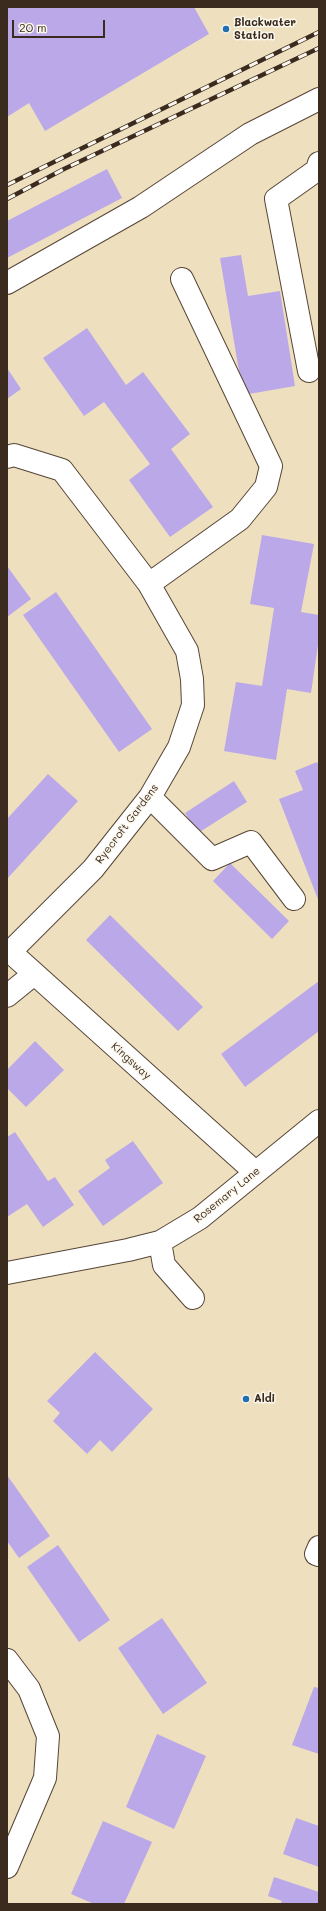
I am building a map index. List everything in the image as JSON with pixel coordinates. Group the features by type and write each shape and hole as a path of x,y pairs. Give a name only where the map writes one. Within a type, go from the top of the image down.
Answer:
{"street":[{"path":"7,283 141,207 250,134 319,99"},
{"path":"309,371 276,198 317,170 319,162"},
{"path":"149,584 240,519 266,487 271,466 182,279"},
{"name":"Ryecroft Gardens","path":"9,951 93,869 150,797 180,747 193,705 192,679 187,651 149,584 62,470 11,456"},
{"path":"150,797 212,859 251,842 294,899"},
{"name":"Kingsway","path":"9,951 255,1172"},
{"path":"7,996 34,974"},
{"name":"Rosemary Lane","path":"7,1274 128,1250 160,1242 200,1218 319,1120"},
{"path":"160,1242 164,1265 193,1298"},
{"path":"319,1547 316,1554 319,1555"},
{"path":"7,1660 29,1689 48,1736 45,1778 7,1867"}],"building":[{"path":"7,7 194,7 209,34 45,131 29,103 7,117"},
{"path":"107,169 122,198 7,258 7,221"},
{"path":"241,255 248,296 280,291 295,386 243,395 220,258"},
{"path":"87,328 126,385 143,372 190,434 171,449 213,507 170,537 129,480 150,464 104,402 84,416 43,358"},
{"path":"7,368 21,389 7,399"},
{"path":"262,535 314,544 301,612 319,615 319,638 311,693 287,689 276,760 224,751 236,682 262,686 274,608 250,604"},
{"path":"7,566 31,599 7,617"},
{"path":"56,592 152,729 119,752 23,615"},
{"path":"317,762 319,766 319,902 279,799 303,790 295,771"},
{"path":"48,774 78,801 7,879 7,819"},
{"path":"234,781 247,802 198,833 185,813"},
{"path":"230,863 289,921 272,939 213,881"},
{"path":"110,915 203,1007 178,1031 86,940"},
{"path":"319,981 319,1031 245,1087 221,1054"},
{"path":"35,1041 64,1070 26,1107 7,1088 7,1070"},
{"path":"15,1132 48,1181 55,1177 74,1205 43,1227 27,1204 7,1217 7,1137"},
{"path":"133,1141 163,1183 103,1226 78,1191 110,1168 105,1160"},
{"path":"95,1352 153,1409 112,1452 100,1440 87,1454 53,1421 60,1413 47,1401"},
{"path":"7,1475 50,1536 19,1558 7,1541"},
{"path":"58,1545 110,1620 79,1642 27,1567"},
{"path":"162,1618 207,1683 163,1714 118,1648"},
{"path":"314,1687 319,1688 319,1754 292,1745"},
{"path":"157,1734 206,1756 174,1829 126,1807"},
{"path":"296,1818 319,1826 319,1867 283,1854"},
{"path":"103,1821 152,1842 124,1904 94,1904 71,1894"},
{"path":"274,1877 319,1892 319,1904 280,1904 282,1901 268,1896"}],"railway":[{"path":"7,185 319,32"},
{"path":"7,199 64,169 319,48"}],"place":[{"name":"Blackwater Station","path":"226,29"},
{"name":"Aldi","path":"246,1399"}]}
